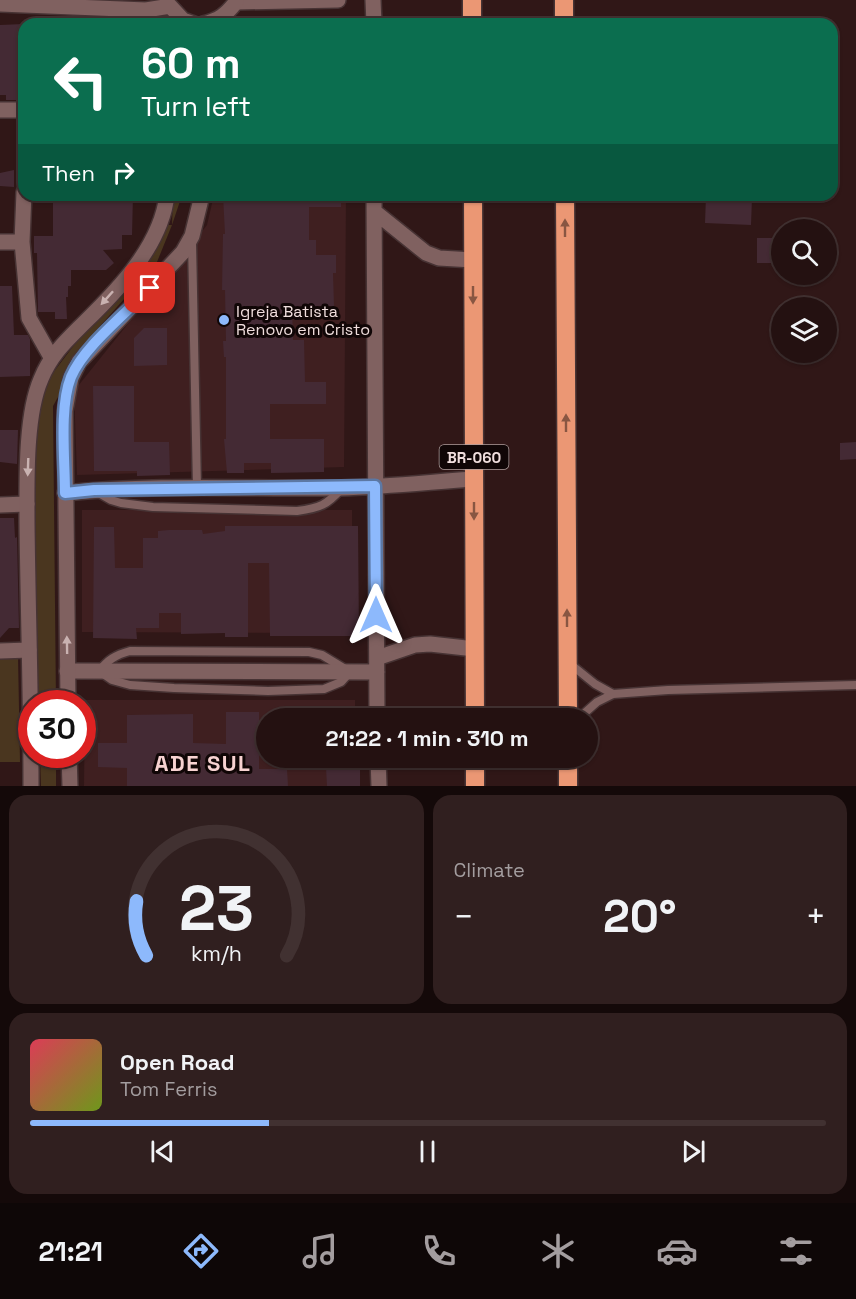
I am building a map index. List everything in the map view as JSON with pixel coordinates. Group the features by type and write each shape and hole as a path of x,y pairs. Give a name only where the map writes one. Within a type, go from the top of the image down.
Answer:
{"highway":[{"path":"472,0 472,18"},
{"path":"564,0 564,18"},
{"name":"BR-060","path":"473,201 475,708"},
{"path":"565,201 568,708"},
{"path":"475,768 476,786"},
{"path":"568,768 568,786"}],"street":[{"path":"236,1 338,0"},
{"path":"373,0 374,18"},
{"path":"222,18 236,1"},
{"path":"236,1 236,18"},
{"path":"0,4 21,3 146,10 170,3 181,18"},
{"path":"0,110 18,110"},
{"path":"24,201 22,242 29,318 51,357"},
{"path":"31,786 27,504 28,461 35,393 51,357 124,279 153,241 166,201"},
{"path":"68,690 65,411 71,378 79,362 104,333 183,252 192,236 201,201"},
{"path":"374,201 377,708"},
{"path":"375,212 426,253 440,258 473,260"},
{"path":"0,242 22,242"},
{"path":"65,493 94,490 197,488 342,488 474,479"},
{"path":"0,505 27,504"},
{"path":"67,671 350,672 377,665 415,645 475,650"},
{"path":"0,651 29,650"},
{"path":"69,768 70,786"},
{"path":"378,768 379,786"}],"lane":[{"path":"192,236 197,488"},
{"path":"94,490 111,500 142,506 281,511 315,509 324,505 342,488"},
{"path":"567,662 595,684 613,694"},
{"path":"590,708 613,694 668,690 856,685"}],"shaded area":[{"path":"173,201 180,201 172,225"},
{"path":"213,201 346,201 344,467 77,475 74,391 207,225"},
{"path":"165,225 172,225 157,262 93,334 53,406 56,690 38,690 31,471 37,394"},
{"path":"82,510 352,510 352,633 82,632"},
{"path":"0,655 18,656 18,762 0,762"},
{"path":"96,700 355,700 355,708 256,708 256,768 355,768 354,786 84,786 84,768 96,768"},
{"path":"40,768 56,768 56,786 41,786"}],"building":[{"path":"18,24 18,100 6,100 6,95 0,95 0,25"},
{"path":"14,170 14,187 0,186 0,173"},
{"path":"53,201 133,201 132,235 122,235 122,249 103,250 114,263 106,270 71,270 71,286 68,286 68,297 66,297 67,319 55,319 55,312 38,312 37,253 34,253 34,236 53,236"},
{"path":"223,201 341,201 341,207 309,207 309,240 316,240 316,255 336,255 336,273 333,273 334,306 292,307 293,340 304,340 305,382 326,382 326,404 270,404 270,439 324,439 324,472 271,473 271,463 244,463 244,473 227,473 224,439 226,439 226,357 224,357 223,341 226,341 225,290 222,290 223,234 225,234"},
{"path":"706,201 752,201 751,225 705,223"},
{"path":"757,238 771,238 771,263 757,263"},
{"path":"0,286 12,286 14,335 28,335 30,339 30,376 0,377"},
{"path":"144,328 167,328 167,365 134,366 134,338"},
{"path":"93,386 134,386 134,442 169,442 170,475 137,476 137,471 94,471"},
{"path":"0,430 18,430 17,464 0,462"},
{"path":"856,442 856,459 840,460 840,443"},
{"path":"0,518 14,518 15,538 17,537 19,628 9,628 0,638"},
{"path":"225,526 358,526 359,636 270,636 269,563 248,563 248,637 225,637 225,633 181,634 181,613 159,613 159,628 136,628 137,639 93,638 94,527 114,527 115,568 143,568 143,538 158,538 158,531 169,530 202,530 203,534 225,531"},
{"path":"226,712 256,712 256,768 287,769 288,786 127,786 127,768 98,767 98,743 127,743 127,715 193,714 193,743 226,744"},
{"path":"326,768 360,768 360,786 327,786"}],"place":[{"name":"Igreja Batista Renovo em Cristo","path":"224,320"}],"district":[{"name":"ADE SUL","path":"203,763"}],"route":[{"path":"150,288 104,333 79,362 71,378 65,411 65,493 94,490 375,486 376,615"}]}
